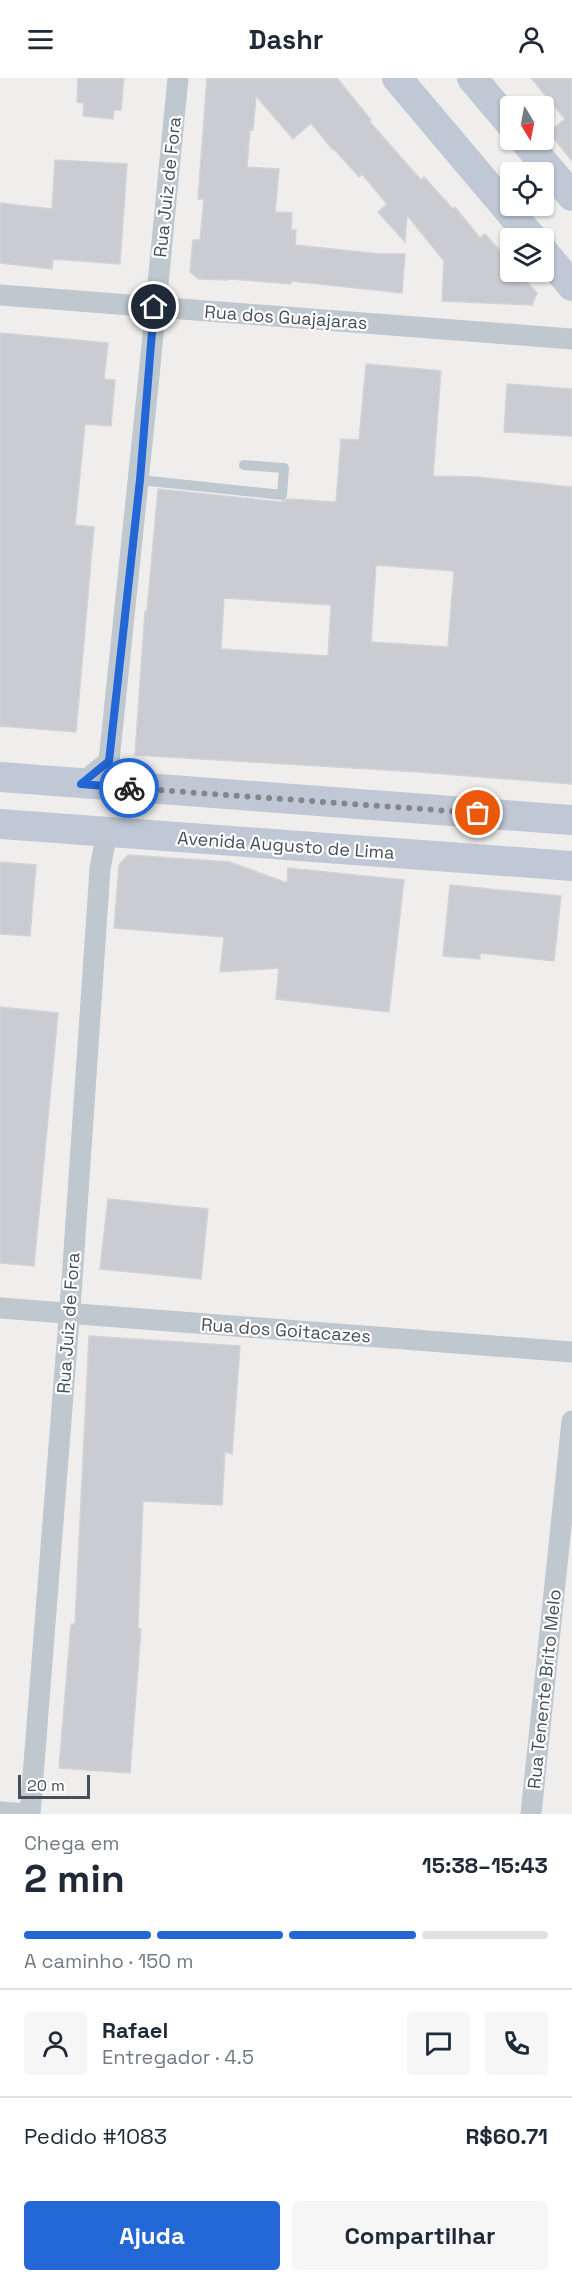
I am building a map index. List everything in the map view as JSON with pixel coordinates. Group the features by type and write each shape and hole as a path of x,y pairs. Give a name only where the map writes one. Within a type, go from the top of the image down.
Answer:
{"main road":[{"path":"396,78 524,228"},
{"path":"472,78 500,111"},
{"path":"533,150 572,196"},
{"path":"554,264 572,286"},
{"path":"0,777 572,820"},
{"name":"Avenida Augusto de Lima","path":"0,824 572,866"}],"street":[{"name":"Rua Juiz de Fora","path":"81,784 109,761 140,480 154,307 178,78"},
{"name":"Rua dos Guajajaras","path":"0,295 572,339"},
{"name":"Rua Juiz de Fora","path":"29,1814 100,869 107,832"},
{"name":"Rua dos Goitacazes","path":"0,1308 572,1352"},
{"name":"Rua Tenente Brito Melo","path":"531,1814 572,1422"},
{"path":"0,1812 29,1814"}],"lane":[{"path":"140,480 282,495 284,468 244,465"}],"building":[{"path":"78,78 124,78 121,110 114,110 113,119 83,116 84,103 77,102"},
{"path":"207,78 337,78 371,120 369,121 421,180 424,177 453,209 455,207 480,238 485,234 500,251 500,282 527,282 537,293 532,305 442,301 444,261 407,215 405,242 378,212 387,204 362,174 359,177 332,149 311,123 293,139 256,96 253,130 250,129 247,167 279,169 275,212 292,213 291,230 296,230 295,245 380,254 405,254 402,293 291,281 291,284 199,279 190,272 193,240 200,240 204,199 198,199"},
{"path":"531,78 572,78 572,161 554,138 554,128 565,119 554,106 554,96 546,96"},
{"path":"55,160 127,164 120,264 53,259 52,269 0,263 0,203 52,209"},
{"path":"0,333 108,343 104,379 115,380 111,426 85,424 75,525 94,527 76,732 0,726"},
{"path":"366,364 441,371 433,476 476,477 572,487 572,784 419,772 135,755 145,611 147,611 158,489 281,502 288,499 336,502 341,439 359,440","holes":["376,565 454,571 448,647 371,642","224,598 331,605 328,656 221,649"]},
{"path":"507,384 572,389 572,436 504,432"},
{"path":"128,855 230,862 287,883 288,868 404,880 389,1012 276,999 279,968 220,972 224,937 114,928 119,865"},
{"path":"0,862 36,865 30,936 0,934"},
{"path":"450,885 561,896 554,961 480,953 480,959 443,956"},
{"path":"0,1007 58,1013 34,1266 0,1263"},
{"path":"108,1199 208,1209 201,1279 100,1269"},
{"path":"89,1336 240,1346 232,1454 225,1452 222,1505 143,1501 138,1628 141,1629 130,1773 59,1768 71,1624 75,1624"}],"way so far":[{"path":"129,788 478,813"}],"route":[{"path":"129,788 81,784 109,761 140,480 154,307"}]}
